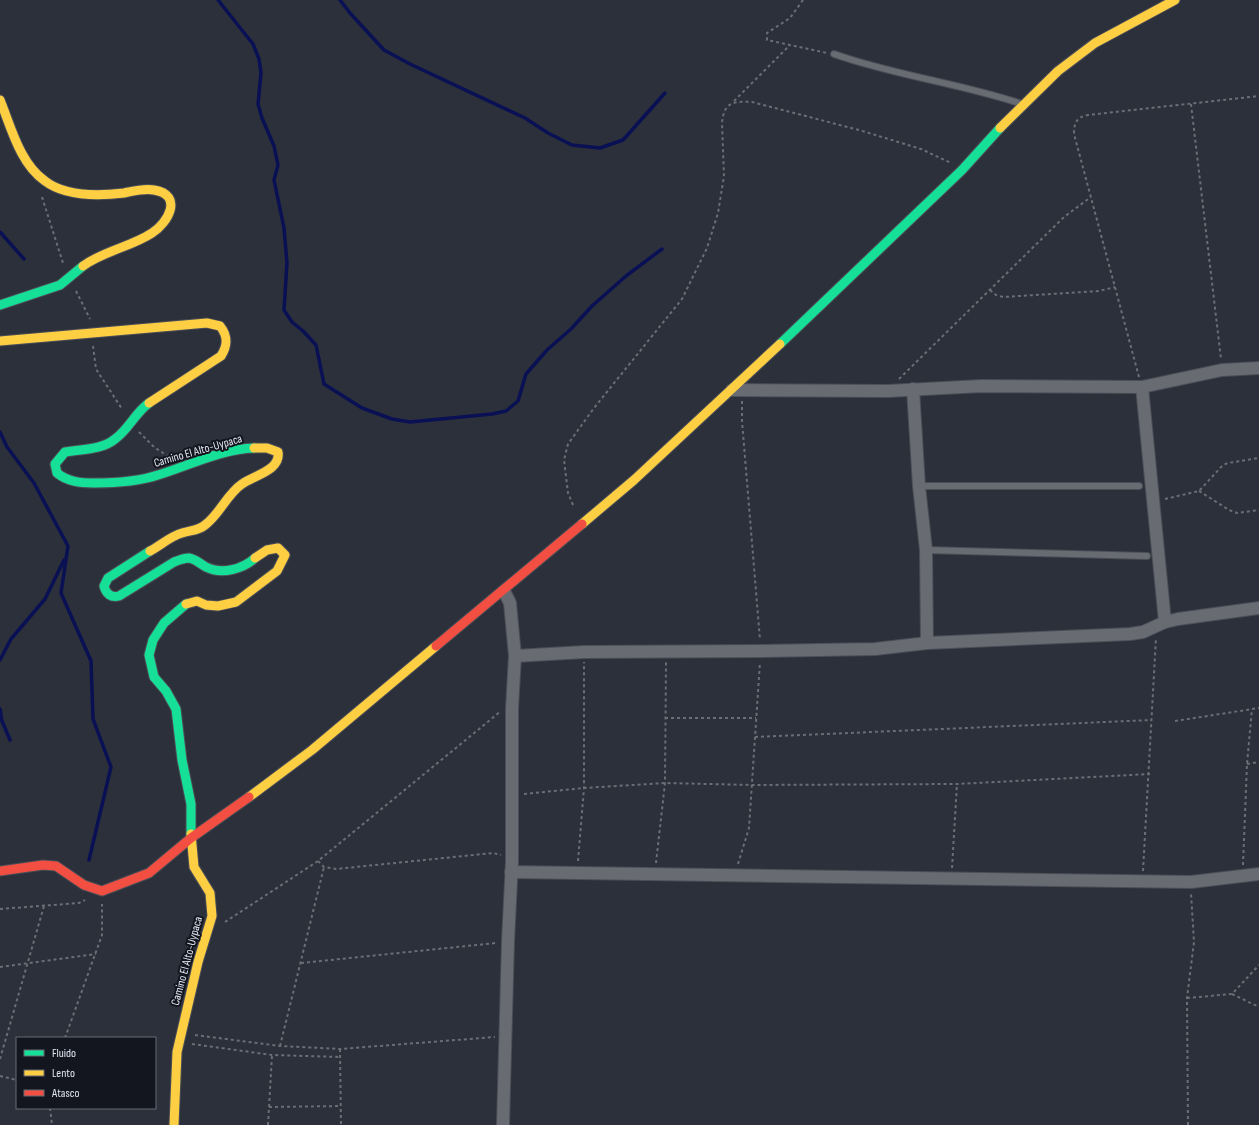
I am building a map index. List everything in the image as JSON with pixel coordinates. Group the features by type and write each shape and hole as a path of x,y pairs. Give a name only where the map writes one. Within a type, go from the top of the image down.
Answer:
{"street":[{"path":"0,871 43,865 56,866 84,885 102,891 149,874 191,838 312,750 504,591 737,390 962,170 1023,104 1058,71 1096,43 1175,0"},
{"path":"0,100 27,161 44,181 63,188 85,193 121,193 154,189 167,195 172,205 168,218 152,233 85,264 60,285 0,305"},
{"name":"Camino El Alto-Uypaca","path":"0,341 207,323 220,326 226,334 228,342 225,351 221,356 156,398 129,421 119,436 111,443 65,452 59,456 56,461 55,470 58,475 73,482 103,484 133,481 209,458 254,448 266,447 278,452 279,459 275,466 252,477 239,486 206,524 193,532 184,532 160,544 108,578 105,582 104,589 115,598 174,562 184,558 193,557 203,565 216,570 230,569 247,565 268,548 278,548 285,555 277,570 236,602 218,606 206,605 197,601 187,603 164,623 153,640 149,655 151,670 154,677 166,691 176,709 182,760 191,804 191,838 194,867 210,893 212,916 177,1052 174,1125"},
{"path":"737,390 888,390 981,386 1142,387 1222,370 1259,368"},
{"path":"1142,387 1165,622"},
{"path":"913,389 919,486 926,550 927,644"},
{"path":"503,1125 508,941 512,866 512,708 515,656 510,603 504,591"},
{"path":"515,656 584,652 761,652 875,649 927,644 1130,634 1153,629 1165,622 1259,608"},
{"path":"512,866 577,873 1191,882 1259,874"}],"lane":[{"path":"834,54 870,67 969,88 1023,104"},
{"path":"919,486 1140,486"},
{"path":"926,550 1147,556"}],"path":[{"path":"803,0 790,18 766,36 769,41 834,54"},
{"path":"572,505 568,493 564,460 568,444 594,408 682,299 707,248 718,213 724,176 723,115 732,103 790,45"},
{"path":"1142,387 1074,134 1074,126 1078,118 1088,115 1259,96"},
{"path":"732,103 736,101 752,102 859,130 921,149 942,158 962,170"},
{"path":"1191,104 1222,370"},
{"path":"888,390 1064,217 1091,197"},
{"path":"990,290 996,295 1003,297 1099,292 1116,287"},
{"path":"735,875 749,828 761,652 742,421 737,390"},
{"path":"1154,501 1199,491 1222,465 1259,458"},
{"path":"1199,491 1229,510 1237,513 1259,510"},
{"path":"1142,881 1150,774 1156,638 1153,629"},
{"path":"577,873 584,788 584,652"},
{"path":"654,874 665,783 666,652"},
{"path":"209,926 217,925 232,919 318,860 502,711 512,708"},
{"path":"1175,721 1259,708"},
{"path":"1242,876 1247,764 1252,709"},
{"path":"665,718 756,718"},
{"path":"755,737 1152,720"},
{"path":"1247,764 1259,762"},
{"path":"512,795 584,788 665,783 752,785 957,784 1150,774"},
{"path":"952,878 957,784"},
{"path":"318,860 324,866 336,869 493,853 512,866"},
{"path":"280,1046 324,866"},
{"path":"1188,1125 1187,998 1194,942 1191,882"},
{"path":"0,909 79,903 102,891 102,935 65,1037"},
{"path":"0,1059 44,906"},
{"path":"301,963 508,941"},
{"path":"0,967 96,954"},
{"path":"1232,994 1259,965"},
{"path":"1187,998 1232,994 1259,1007"},
{"path":"180,1038 340,1049 506,1036"},
{"path":"180,1038 272,1055 340,1057"},
{"path":"340,1049 341,1125"},
{"path":"268,1125 272,1055"},
{"path":"0,1076 16,1080"},
{"path":"269,1107 341,1106"},
{"path":"50,1109 52,1125"}],"waterway":[{"path":"218,0 253,44 259,59 261,73 258,104 262,118 274,146 278,165 274,180 284,228 287,263 284,310 292,322 316,345 324,384 362,408 392,419 410,422 492,414 506,411 518,401 526,374 547,350 571,329 592,306 626,276 662,249"},
{"path":"340,0 384,50 410,64 525,118 548,133 572,145 600,148 623,140 665,93"},
{"path":"0,232 24,259"},
{"path":"0,432 7,447 34,483 68,546 61,593 91,661 93,719 111,767 89,860"},
{"path":"0,660 11,639 45,599 64,560"},
{"path":"0,709 2,721 10,740"}],"traffic: fast":[{"path":"780,344 962,170 1000,128"},
{"path":"0,305 60,285 83,266"},
{"path":"149,403 140,411 120,435 110,443 98,447 65,452 55,464 57,473 70,480 79,482 126,482 150,477 229,451 254,448"},
{"path":"150,551 108,578 104,586 106,591 111,596 119,596 174,562 183,559 189,558 196,560 206,567 219,571 225,571 245,565 255,558"},
{"path":"186,604 164,623 153,640 149,655 154,677 166,691 176,709 182,760 191,804 191,834"}],"traffic: slow":[{"path":"1000,128 1058,71 1095,43 1175,0"},
{"path":"0,100 12,133 29,165 36,174 53,186 73,193 94,195 124,193 150,189 163,193 169,197 171,203 168,216 152,233 135,242 99,256 83,266"},
{"path":"0,341 207,323 220,326 226,337 225,348 221,356 149,403"},
{"path":"582,524 634,480 780,344"},
{"path":"150,551 178,534 202,527 215,515 237,488 271,468 278,458 278,452 267,448 254,448"},
{"path":"186,604 197,601 206,605 218,606 236,602 277,571 285,555 278,548 267,550 255,558"},
{"path":"249,797 312,750 436,646"},
{"path":"174,1125 177,1052 198,962 212,916 210,893 194,867 191,834"}],"traffic: jam":[{"path":"436,646 582,524"},
{"path":"0,871 43,865 56,866 84,885 102,891 149,873 191,838 249,797"}]}
